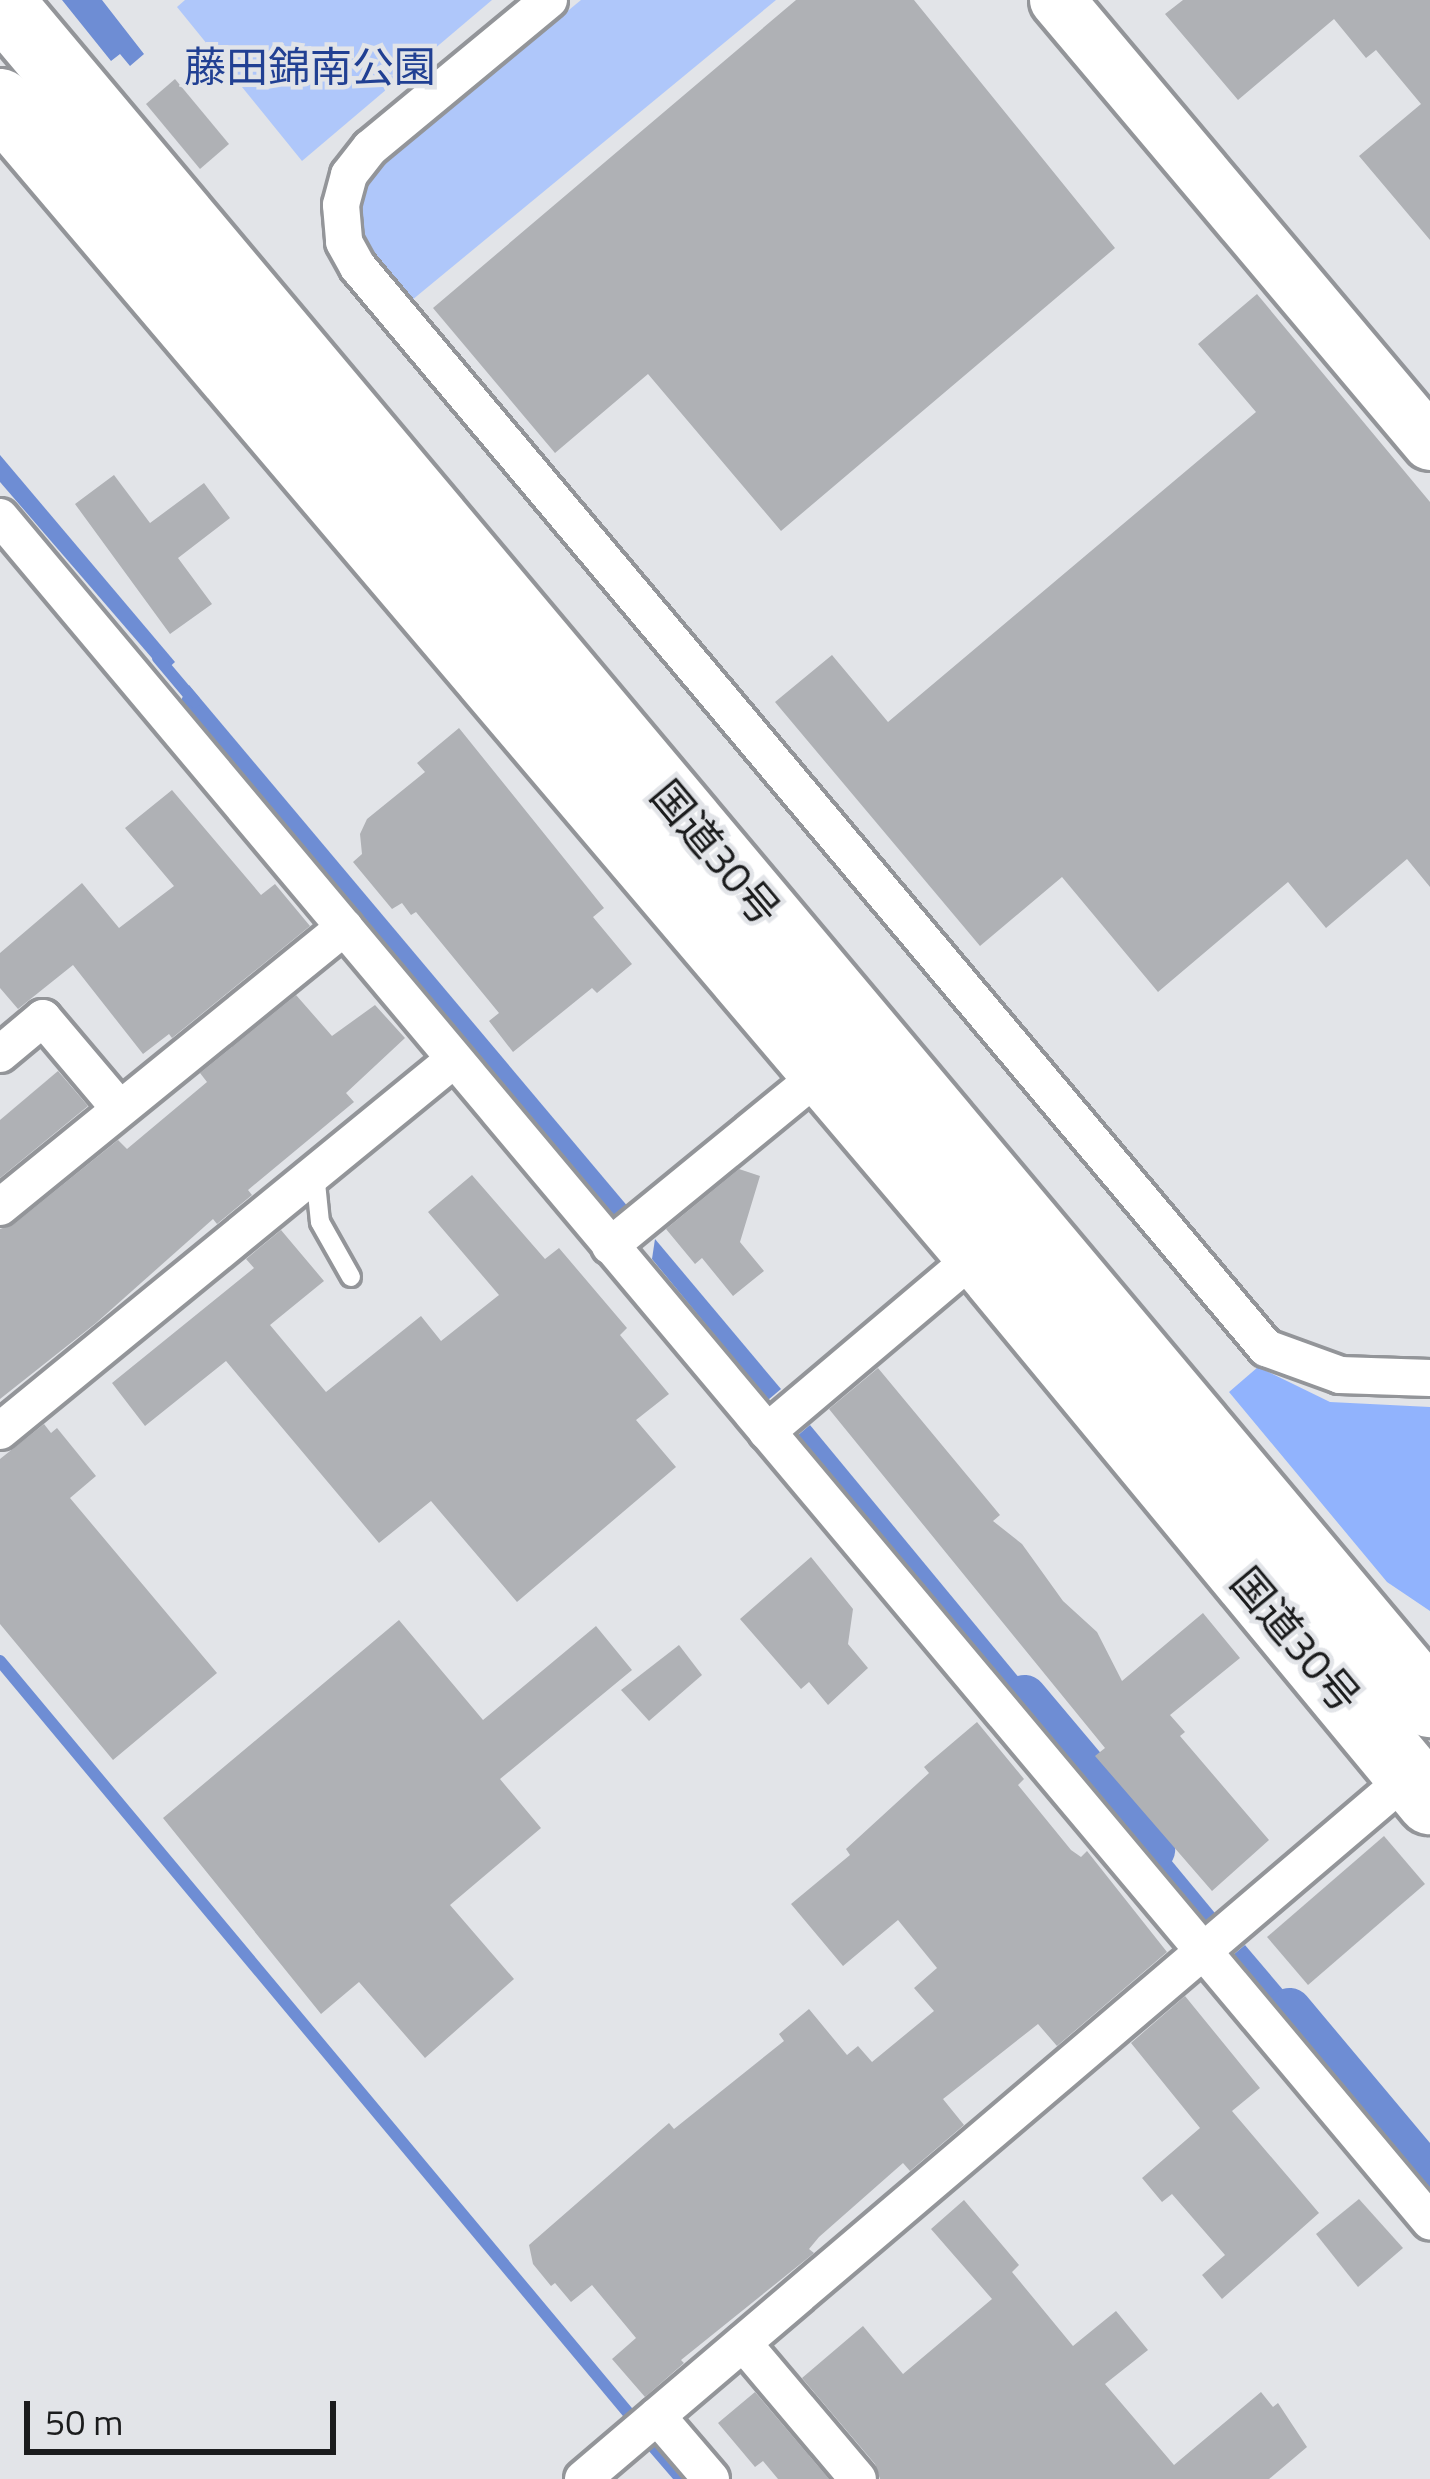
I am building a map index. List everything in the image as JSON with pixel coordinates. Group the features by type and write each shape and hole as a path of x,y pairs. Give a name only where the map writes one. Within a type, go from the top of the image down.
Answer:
{"highway":[{"name":"国道30号","path":"0,1 1430,1704"},
{"name":"国道30号","path":"0,101 1423,1778"}],"street":[{"path":"549,0 370,148 350,175 341,205 344,242 358,267 1266,1348 1340,1375 1430,1378"},
{"path":"1058,0 1430,442"},
{"path":"0,517 610,1246 782,1420 1206,1953 1430,2222"},
{"path":"0,1207 344,927"},
{"path":"0,1054 43,1018 119,1108"},
{"path":"0,1431 452,1060"},
{"path":"610,1246 824,1071"},
{"path":"782,1420 978,1254"},
{"path":"583,2479 1206,1953 1423,1778"},
{"path":"743,2343 858,2479"},
{"path":"657,2416 711,2479"}],"lane":[{"path":"315,1173 320,1222 351,1277"}],"green space":[{"name":"藤田錦南公園","path":"185,0 492,0 302,161 177,7"},
{"path":"581,0 776,0 406,305 356,243 368,176"}],"shaded area":[{"path":"62,0 102,0 144,54 130,66 120,54 111,61"},
{"path":"0,455 175,662 164,672 0,482"},
{"path":"189,685 629,1208 617,1219 181,700"},
{"path":"655,1239 781,1389 768,1400 652,1259"},
{"path":"1258,1367 1330,1402 1430,1407 1430,1611 1387,1582 1229,1392"},
{"path":"810,1425 1068,1737 1055,1748 797,1436"},
{"path":"1118,1796 1219,1918 1207,1928 1106,1808"},
{"path":"1245,1945 1334,2050 1324,2060 1316,2060 1233,1955"},
{"path":"1361,2082 1430,2164 1430,2194 1346,2094"}],"building":[{"path":"796,0 914,0 1115,248 781,531 648,374 555,453 433,308"},
{"path":"1183,0 1430,0 1430,240 1359,156 1421,104 1376,50 1366,58 1334,19 1238,100 1165,14"},
{"path":"175,79 229,144 200,169 146,104"},
{"path":"1257,294 1430,502 1430,887 1407,859 1326,928 1288,882 1158,992 1062,877 980,946 775,702 832,655 888,722 1256,412 1198,344"},
{"path":"114,475 150,523 204,483 230,518 178,558 212,604 170,634 75,504"},
{"path":"459,728 604,908 593,917 632,964 597,993 592,988 513,1052 489,1021 499,1013 416,912 411,915 402,903 392,909 353,862 362,854 360,834 367,819 425,772 417,763"},
{"path":"172,790 261,895 275,884 310,926 172,1038 169,1034 143,1054 73,965 18,1009 0,988 0,953 82,883 119,928 174,886 125,828"},
{"path":"296,995 332,1036 375,1005 405,1038 346,1093 354,1102 248,1190 252,1195 217,1224 213,1219 96,1323 0,1399 0,1229 14,1224 118,1140 127,1149 207,1082 200,1073"},
{"path":"58,1071 88,1106 0,1178 0,1120"},
{"path":"739,1169 760,1176 740,1242 764,1271 733,1296 702,1258 695,1264 666,1229"},
{"path":"472,1175 545,1259 559,1248 627,1328 620,1335 669,1394 636,1420 676,1467 517,1602 431,1501 379,1543 226,1361 145,1426 112,1383 254,1268 246,1259 281,1230 324,1281 270,1325 326,1392 421,1316 441,1341 499,1295 428,1212"},
{"path":"878,1368 1000,1515 993,1521 1022,1544 1063,1601 1097,1632 1122,1681 1203,1613 1240,1658 1170,1715 1185,1732 1180,1736 1269,1840 1212,1891 1095,1756 1105,1748 829,1409"},
{"path":"44,1424 51,1433 57,1428 96,1476 70,1498 217,1673 113,1760 0,1624 0,1459"},
{"path":"811,1557 853,1609 848,1644 868,1668 828,1705 809,1682 801,1689 740,1619"},
{"path":"399,1620 483,1720 596,1626 632,1670 500,1779 541,1828 450,1905 514,1979 425,2058 359,1982 321,2014 163,1818"},
{"path":"679,1645 702,1675 649,1721 621,1690"},
{"path":"977,1722 1024,1779 1018,1785 1071,1850 1081,1857 1087,1851 1167,1952 1057,2046 1038,2024 943,2099 964,2125 910,2171 903,2163 819,2237 809,2249 814,2253 681,2360 684,2363 645,2397 612,2359 636,2338 592,2285 571,2302 555,2283 551,2286 533,2264 529,2245 669,2123 674,2129 784,2041 779,2034 809,2009 847,2055 858,2046 872,2062 934,2011 914,1988 937,1968 898,1920 843,1966 791,1904 850,1855 846,1849 929,1773 924,1767"},
{"path":"1384,1836 1425,1884 1308,1985 1267,1937"},
{"path":"1185,1996 1260,2088 1232,2111 1319,2213 1222,2299 1202,2275 1225,2255 1172,2194 1162,2202 1142,2178 1200,2128 1131,2043"},
{"path":"1359,2199 1403,2248 1358,2287 1316,2234"},
{"path":"964,2200 1019,2265 1012,2272 1073,2346 1116,2311 1148,2350 1105,2384 1174,2465 1261,2392 1273,2407 1278,2403 1307,2447 1269,2479 880,2479 875,2464 802,2378 863,2326 903,2374 992,2299 931,2229"},
{"path":"755,2392 829,2479 778,2479 763,2461 755,2467 718,2423"}],"waterway":[{"path":"158,658 195,702"},
{"path":"0,1661 630,2415"},
{"path":"1024,1697 1152,1849"},
{"path":"1289,2010 1430,2178"},
{"path":"650,2443 681,2479"}]}
